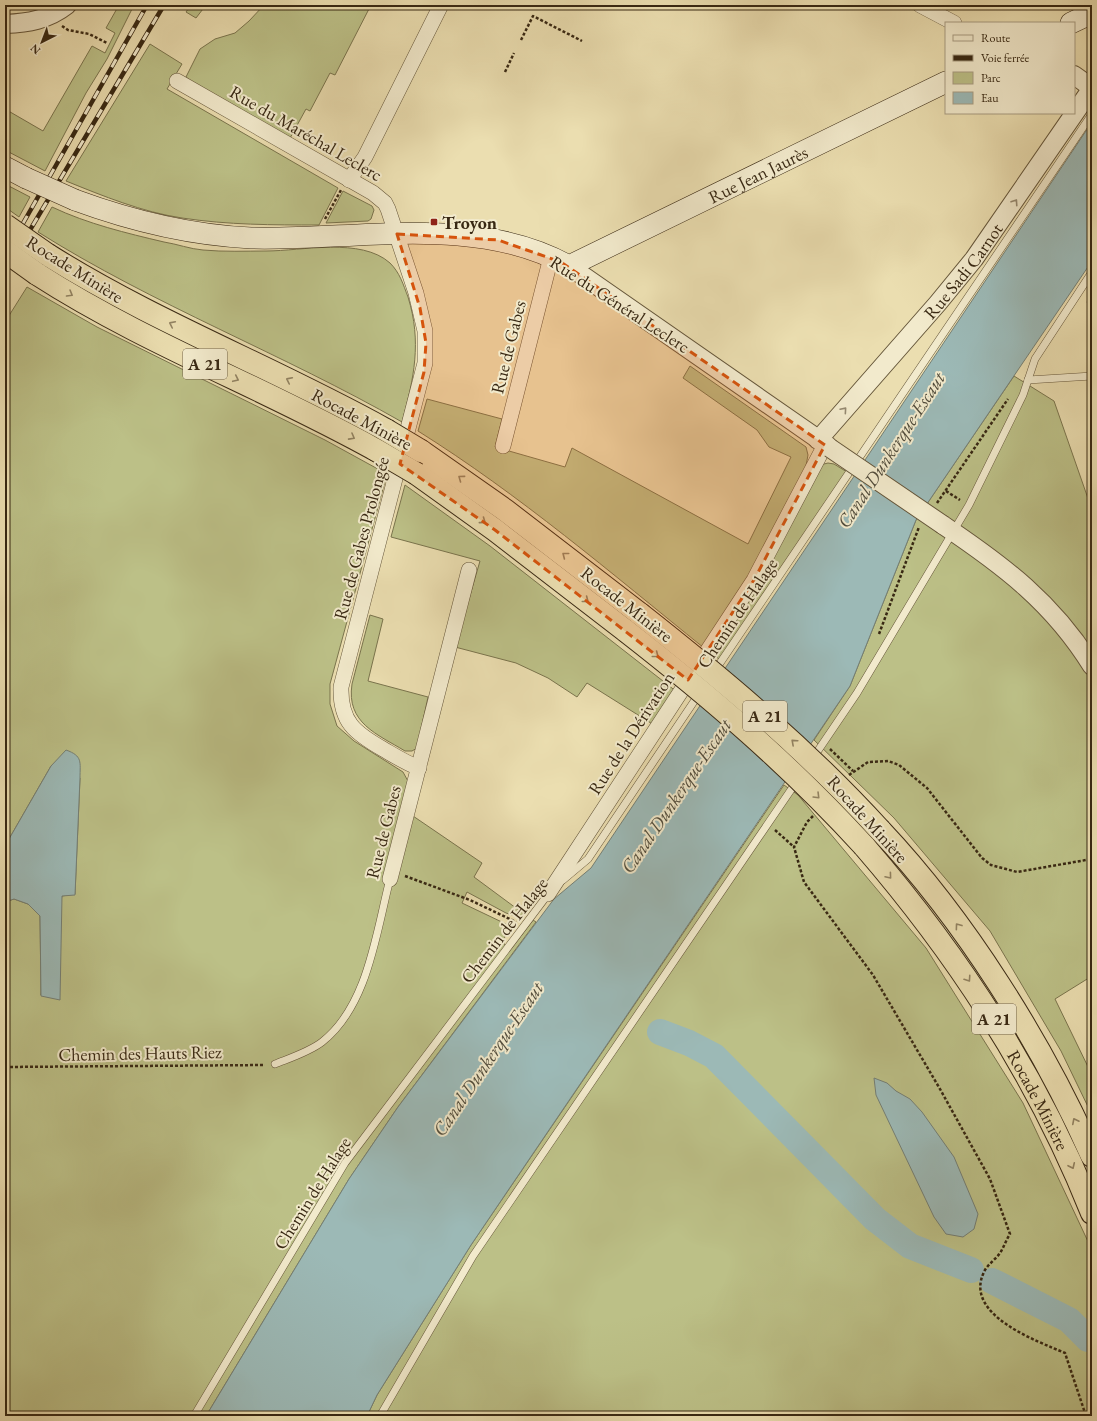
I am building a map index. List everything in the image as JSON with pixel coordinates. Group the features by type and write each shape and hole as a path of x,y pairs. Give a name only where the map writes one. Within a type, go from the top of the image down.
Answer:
{"highway":[{"name":"Rocade Minière","path":"5,225 48,255 121,299 322,396 386,430 421,451 506,510 640,614 755,707 823,770 880,830 938,901 991,974 1045,1064 1092,1156"},
{"name":"Rocade Minière","path":"5,251 37,274 144,335 306,412 417,474 495,530 626,631 697,688 782,761 864,846 905,894 940,939 998,1025 1051,1122 1092,1212"}],"main road":[{"path":"1073,22 1092,13"},
{"name":"Rue Jean Jaurès","path":"560,262 945,82"},
{"name":"Rue du Général Leclerc","path":"5,167 75,200 137,221 202,234 252,238 432,234 488,239 519,246 560,262"}],"street":[{"path":"349,180 365,157 441,5"},
{"path":"920,5 952,22"},
{"path":"5,24 30,22 60,10"},
{"path":"1075,76 1092,88"},
{"name":"Rue du Maréchal Leclerc","path":"177,82 373,193 385,203 397,234"},
{"name":"Rue Sadi Carnot","path":"1075,113 1092,88"},
{"name":"Rue Sadi Carnot","path":"824,444 974,259 1074,114"},
{"name":"Rue de Gabes Prolongée","path":"397,234 423,320 425,363 341,687 340,702 343,713 356,731 364,738 419,768"},
{"name":"Rue du Général Leclerc","path":"560,262 948,528 1012,574 1038,598 1067,630 1092,666"},
{"name":"Rue de Gabes","path":"503,446 560,262"},
{"name":"Rue de la Dérivation","path":"548,894 754,580 824,444"},
{"name":"Rue de Gabes","path":"391,875 469,570"}],"lane":[{"name":"Chemin de Halage","path":"709,680 1092,114"},
{"path":"380,1416 473,1256 857,693 948,528 969,505 1023,394 1035,359 1092,272"},
{"path":"1028,380 1092,376"},
{"name":"Chemin de Halage","path":"194,1416 345,1163 548,894 588,859 704,687"},
{"name":"Rue de Gabes","path":"275,1064 321,1043 338,1027 352,1009 364,980 391,875"}],"path":[{"path":"60,10 65,29 90,34 108,43"},
{"path":"521,40 533,16 582,41"},
{"path":"505,72 514,53"},
{"path":"327,215 343,186 349,180"},
{"path":"946,490 969,505"},
{"path":"823,743 852,771"},
{"path":"848,776 852,771 868,762 888,761 899,765 927,788 970,845 982,858 991,865 1002,869 1017,872 1092,859"},
{"path":"794,847 807,822 817,810"},
{"path":"767,825 794,847 804,882 873,976 940,1088 990,1179 1010,1234 1000,1253 984,1272 980,1288 989,1311 1016,1331 1065,1353 1086,1416"},
{"path":"391,875 470,900 524,926"},
{"name":"Chemin des Hauts Riez","path":"5,1067 275,1064"}],"highlighted area":[{"path":"397,234 498,240 561,262 825,445 754,580 688,680 495,530 400,464 424,372 426,343 420,308"}],"green space":[{"path":"119,5 134,5 107,59 86,93 45,171 5,150 5,109 43,131 92,46 105,53 115,33 106,28"},
{"path":"191,5 206,5 196,18 186,12"},
{"path":"264,5 371,5 335,75 330,73 310,111 306,109 289,140 203,91 186,77 200,49 215,39 235,33"},
{"path":"150,44 182,64 167,89 338,188 319,225 268,225 182,218 137,208 66,181"},
{"path":"5,184 30,197 19,217 5,207"},
{"path":"343,191 372,206 374,210 371,219 368,221 326,223"},
{"path":"52,207 107,228 150,239 211,251 266,251 331,247 363,250 378,255 390,263 401,279 408,297 415,329 415,360 413,375 402,422 357,397 127,283 38,232"},
{"path":"27,287 97,327 325,440 387,474 330,684 330,704 337,726 354,741 403,772 409,783 413,816 482,863 474,877 524,914 518,917 506,913 467,892 462,903 506,924 504,944 511,949 533,920 536,922 398,1107 349,1179 206,1416 5,1416 5,902 14,899 28,904 40,916 41,995 62,896 75,894 80,778 51,766 5,846 5,322"},
{"path":"690,366 806,447 808,455 805,471 765,553 704,648 600,563 529,508 493,481 418,431 427,399 502,419 495,447 565,467 572,448 748,544 791,457 769,447 757,430 683,378"},
{"path":"1014,376 1054,401 1092,510 1092,976 1055,999 1092,1075 1092,1115 1061,1051 990,931 894,818 814,740 850,686 916,520"},
{"path":"828,463 834,464 847,472 719,659 712,654 820,465"},
{"path":"405,485 490,546 677,692 654,725 587,683 577,697 548,678 516,663 455,647 480,561 391,537"},
{"path":"370,615 383,619 368,681 428,697 417,748 412,751 405,751 374,733 359,718 354,709 351,697 352,684"},
{"path":"784,785 798,795 926,948 1023,1103 1092,1250 1092,1416 367,1416 377,1395 471,1245"}],"water":[{"name":"Canal Dunkerque-Escaut","path":"1092,122 1092,261 916,520 850,686 471,1245 377,1395 367,1416 206,1416 349,1179 398,1107 554,899 591,868"},
{"path":"66,750 78,757 80,764 80,778 75,895 62,896 60,1000 41,996 40,916 28,904 14,899 5,902 5,846 51,766"},
{"path":"874,1078 887,1083 896,1091 910,1099 922,1112 954,1157 978,1214 974,1229 963,1237 946,1234 934,1217 876,1095"}],"waterway":[{"path":"660,1032 689,1043 714,1056 875,1219 910,1246 971,1270"},
{"path":"992,1281 1069,1320 1088,1339"}],"railway":[{"path":"5,255 147,5"},
{"path":"5,272 164,5"}],"place":[{"name":"Troyon","path":"434,222"}]}
